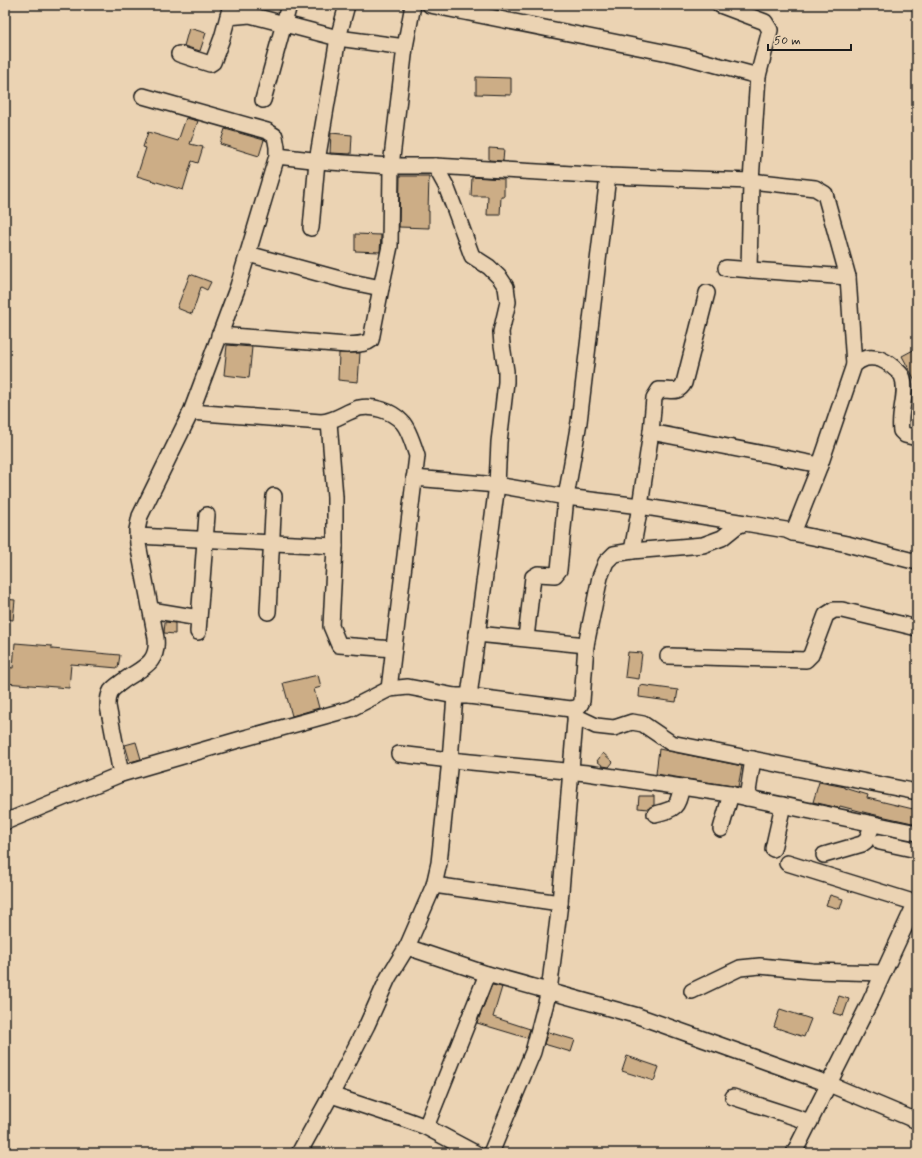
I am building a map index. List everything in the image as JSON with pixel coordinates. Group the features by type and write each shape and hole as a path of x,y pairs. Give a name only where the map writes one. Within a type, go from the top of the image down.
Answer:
{"street":[{"path":"263,100 289,5"},
{"path":"311,228 317,161 338,38 347,5"},
{"path":"219,335 348,345 364,344 371,340 390,246 391,166 405,48 413,5"},
{"path":"430,5 683,56 758,76"},
{"path":"720,5 760,19 768,25 770,30 758,76 751,181 749,270"},
{"path":"179,54 210,64 213,62 230,11 247,10 284,24 338,38 405,48"},
{"path":"121,774 108,706 108,697 116,686 151,662 156,653 156,638 137,536 140,516 191,412 227,316 248,254 277,156 277,142 272,133 143,96"},
{"path":"277,156 317,161 391,166 435,166 608,176 751,181 815,188 825,194 848,277 854,365 820,465 793,533"},
{"path":"299,1153 332,1095 367,1025 388,978 407,947 434,885 439,863 450,760 462,696 477,634 497,484 499,442 506,382 501,332 508,302 506,287 500,278 489,267 472,256 446,186 435,166"},
{"path":"526,638 533,577 538,574 555,575 559,570 566,497 579,422 608,176"},
{"path":"248,254 381,288"},
{"path":"726,268 848,277"},
{"path":"632,551 651,432 654,398 659,390 679,390 684,383 707,293"},
{"path":"854,365 859,360 876,358 886,361 901,374 904,384 900,422 901,431 906,435 917,438"},
{"path":"191,412 329,422 360,408 369,408 382,409 394,415 403,422 417,456 389,689"},
{"path":"329,422 335,496 335,546 331,626 339,644 394,649"},
{"path":"651,432 820,465"},
{"path":"414,478 497,484 566,497 640,506 745,523 786,530 793,533 847,544 917,562"},
{"path":"268,612 274,496"},
{"path":"151,610 198,625 207,515"},
{"path":"491,1153 533,1052 549,991 560,902 575,712 582,702 586,646 600,578 606,562 614,554 632,551 703,546 722,538 737,526 745,523"},
{"path":"137,536 335,546"},
{"path":"668,656 806,660 811,655 826,615 834,610 842,610 917,628"},
{"path":"477,634 526,638 586,646"},
{"path":"5,822 121,774 350,709 389,689 408,687 462,696 571,709 596,726 614,728 632,722 643,724 671,743 917,792"},
{"path":"399,754 570,771 731,794 917,833"},
{"path":"747,798 753,759"},
{"path":"655,814 671,810 677,805 682,787"},
{"path":"721,829 731,794"},
{"path":"772,849 783,805"},
{"path":"824,855 862,844 866,841 873,824"},
{"path":"880,842 917,850"},
{"path":"787,863 916,901 883,973 810,1122 799,1152"},
{"path":"434,885 560,902"},
{"path":"407,947 487,974 638,1016 829,1084 917,1120"},
{"path":"692,991 740,968 760,966 812,971 883,973"},
{"path":"426,1127 487,974"},
{"path":"332,1095 404,1118 426,1127 475,1153"},
{"path":"733,1097 810,1122"}],"building":[{"path":"189,28 206,33 200,51 184,46"},
{"path":"476,77 511,78 511,95 476,94"},
{"path":"186,118 198,121 190,144 203,147 198,163 192,161 183,190 137,176 146,148 143,147 148,132 178,141"},
{"path":"225,129 264,140 259,156 220,144"},
{"path":"331,133 352,135 351,154 330,153"},
{"path":"489,148 504,149 503,161 489,160"},
{"path":"400,176 429,176 429,228 399,227"},
{"path":"472,177 504,179 504,197 501,197 500,215 487,215 488,196 471,196"},
{"path":"355,234 381,235 380,252 355,251"},
{"path":"190,274 211,282 207,290 201,287 192,314 177,308"},
{"path":"227,345 252,347 249,378 224,375"},
{"path":"917,348 917,384 902,356"},
{"path":"339,353 360,353 358,382 338,380"},
{"path":"5,599 15,600 13,620 5,619"},
{"path":"165,622 175,623 175,634 164,633"},
{"path":"15,643 52,646 52,649 120,655 118,668 71,664 69,688 5,683 5,667 13,668"},
{"path":"628,652 642,653 639,679 625,677"},
{"path":"318,675 321,687 314,689 319,708 292,716 283,683"},
{"path":"640,685 678,690 676,702 639,697"},
{"path":"136,742 141,759 130,762 125,745"},
{"path":"659,749 742,766 738,787 656,774"},
{"path":"603,753 613,762 609,767 603,766 597,761"},
{"path":"819,782 845,787 868,795 867,798 917,810 917,824 840,806 839,808 813,802"},
{"path":"639,796 654,796 654,805 648,809 638,808"},
{"path":"830,895 843,899 840,909 826,905"},
{"path":"492,985 502,987 493,1017 530,1029 527,1038 477,1023"},
{"path":"839,996 849,999 843,1016 833,1013"},
{"path":"780,1009 811,1019 804,1037 774,1027"},
{"path":"548,1032 575,1040 571,1052 544,1044"},
{"path":"627,1056 659,1067 654,1081 622,1071"}]}
